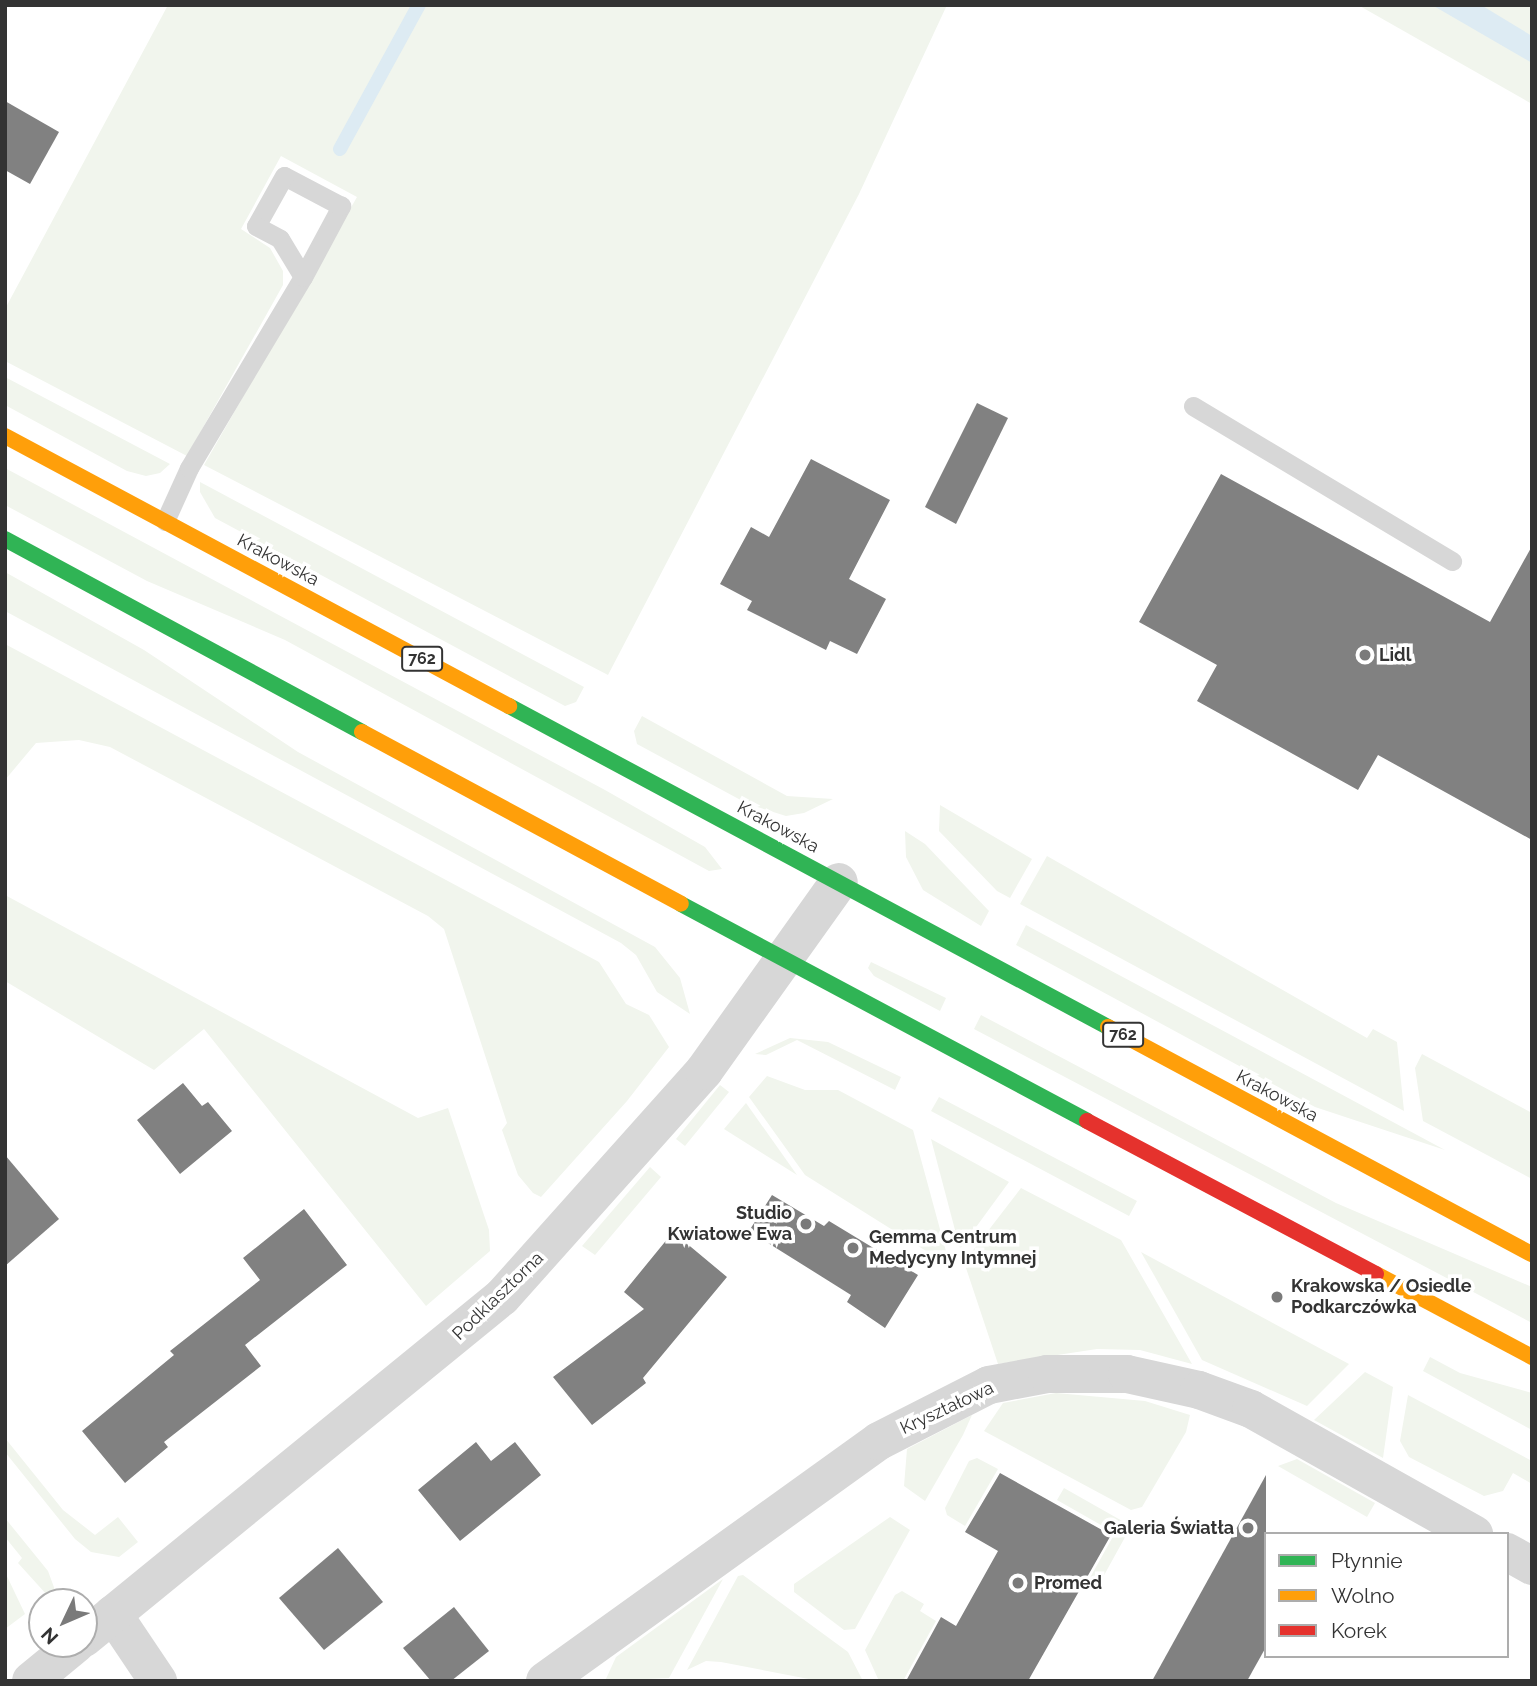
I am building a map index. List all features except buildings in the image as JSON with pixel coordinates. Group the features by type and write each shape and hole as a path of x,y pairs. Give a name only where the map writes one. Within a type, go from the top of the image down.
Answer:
{"main road":[{"name":"Krakowska","path":"5,436 1532,1254"},
{"path":"5,539 782,959 1532,1357"}],"street":[{"name":"Podklasztorna","path":"98,1626 502,1297 704,1071 839,881"},
{"name":"Kryształowa","path":"554,1678 879,1441 989,1385 1047,1374 1127,1374 1199,1390 1251,1409 1470,1532"},
{"path":"1509,1553 1532,1566"},
{"path":"98,1626 158,1681"},
{"path":"31,1681 59,1658"}],"lane":[{"path":"164,521 189,468 303,277 341,206 284,176 256,226 280,239 303,277"},
{"path":"1193,406 1452,561"}],"shaded area":[{"path":"168,5 947,5 859,194 608,675 204,465 357,197 281,156 241,229 270,248 283,271 283,285 187,456 5,361 5,309"},
{"path":"1358,5 1532,5 1532,104"},
{"path":"1432,5 1481,5 1532,36 1532,63"},
{"path":"5,377 170,464 160,473 146,476 127,471 5,405"},
{"path":"5,468 605,790 705,847 722,869 709,871 285,640 147,581 5,505"},
{"path":"200,482 584,687 576,702 565,706 215,518 200,492"},
{"path":"5,572 144,650 298,752 655,947 680,978 690,1014 657,992 636,955 621,943 5,611"},
{"path":"5,644 599,962 626,1004 649,1015 669,1047 627,1101 541,1197 533,1193 518,1175 502,1130 507,1123 444,929 428,916 110,747 79,740 36,743 5,780"},
{"path":"642,716 787,796 833,799 804,813 786,816 748,804 637,744 634,731"},
{"path":"940,805 1032,859 1010,898 997,891 939,831"},
{"path":"905,831 925,844 989,911 981,926 923,890 906,857"},
{"path":"1047,856 1367,1038 1373,1029 1397,1042 1404,1111 1020,904"},
{"path":"5,895 418,1118 448,1108 489,1230 490,1251 426,1306 204,1029 154,1070 5,981"},
{"path":"1026,925 1445,1150 1315,1107 1016,945"},
{"path":"871,962 946,998 940,1011 874,976 868,968"},
{"path":"981,1015 1336,1203 1532,1287 1532,1323 974,1029"},
{"path":"790,1038 828,1042 901,1077 895,1090 797,1040 766,1055 755,1054"},
{"path":"1422,1054 1532,1113 1532,1179 1423,1121 1415,1068"},
{"path":"767,1076 805,1090 838,1090 913,1130 950,1266 805,1175 749,1097"},
{"path":"720,1085 729,1092 685,1146 676,1139"},
{"path":"939,1097 1137,1201 1129,1216 931,1111"},
{"path":"746,1103 797,1175 724,1129"},
{"path":"931,1139 1009,1182 960,1249"},
{"path":"650,1167 661,1177 595,1255 582,1246"},
{"path":"1021,1188 1121,1240 1192,1364 1140,1350 1097,1349 998,1364 964,1262"},
{"path":"1141,1252 1349,1364 1307,1406 1202,1360"},
{"path":"1430,1357 1460,1373 1532,1393 1532,1430 1423,1371"},
{"path":"1365,1372 1393,1387 1383,1458 1314,1420"},
{"path":"1056,1393 1145,1401 1190,1415 1186,1432 1142,1507 1131,1510 984,1431 1003,1403"},
{"path":"1408,1395 1532,1461 1532,1484 1513,1473 1503,1491 1484,1496 1409,1457 1400,1441"},
{"path":"972,1415 925,1501 904,1486 907,1449"},
{"path":"5,1438 63,1510 95,1535 118,1517 138,1542 119,1557 91,1552 75,1539 5,1452"},
{"path":"977,1458 998,1469 965,1526 947,1515 945,1508 969,1461"},
{"path":"1297,1459 1375,1503 1367,1517 1278,1466"},
{"path":"1064,1488 1124,1522 1129,1530 1097,1588 1082,1592 1115,1533 1057,1500"},
{"path":"890,1517 910,1530 855,1629 844,1630 794,1592 794,1584"},
{"path":"5,1518 48,1571 54,1588 41,1588 18,1563 22,1558 5,1537"},
{"path":"5,1572 25,1614 5,1629"},
{"path":"743,1575 848,1652 863,1681 819,1681 706,1661 687,1670 738,1576"},
{"path":"723,1579 669,1678 605,1681 616,1657"},
{"path":"902,1591 924,1604 920,1611 936,1621 903,1681 879,1681 865,1650 895,1595"}],"waterway":[{"path":"340,149 419,5"}],"traffic: fast":[{"path":"5,539 362,732"},
{"path":"509,706 1108,1027"},
{"path":"681,904 1087,1121"}],"traffic: slow":[{"path":"5,436 509,706"},
{"path":"362,732 681,904"},
{"path":"1108,1027 1532,1254"},
{"path":"1376,1274 1532,1357"}],"traffic: jam":[{"path":"1087,1121 1376,1274"}],"place":[{"name":"Lidl","path":"1365,655"},
{"name":"Studio Kwiatowe Ewa","path":"806,1224"},
{"name":"Gemma Centrum Medycyny Intymnej","path":"853,1248"},
{"name":"Krakowska / Osiedle Podkarczówka","path":"1277,1297"},
{"name":"Galeria Światła","path":"1248,1528"},
{"name":"Promed","path":"1018,1583"}]}
